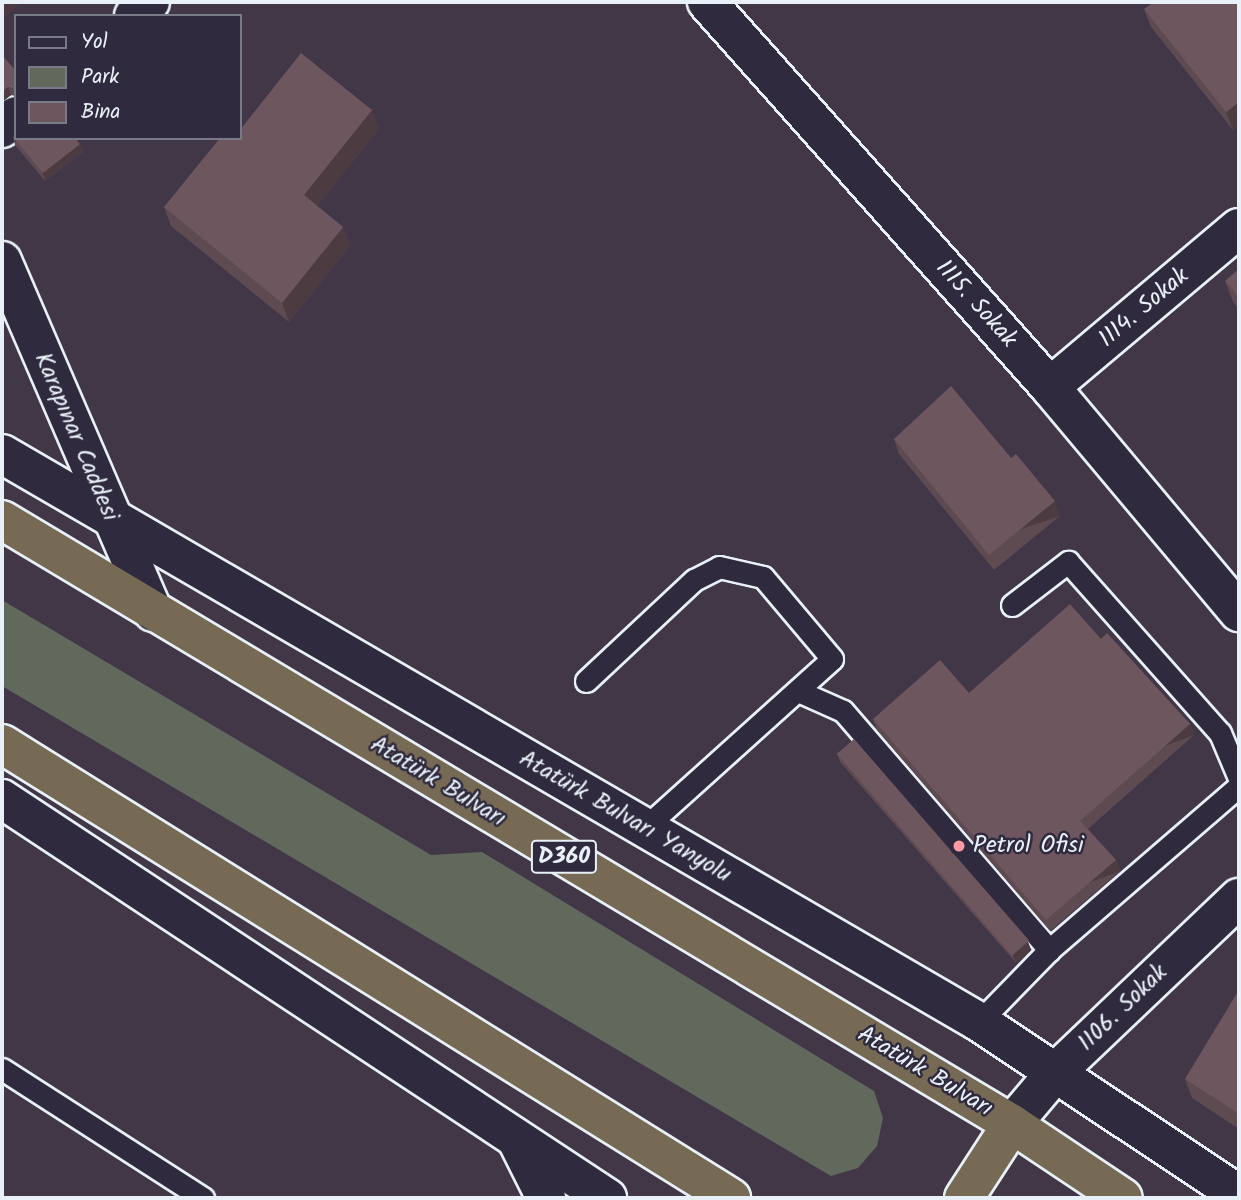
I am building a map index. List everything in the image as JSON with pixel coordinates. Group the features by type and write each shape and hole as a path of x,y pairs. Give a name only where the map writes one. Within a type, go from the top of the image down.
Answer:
{"highway":[{"name":"Atatürk Bulvarı","path":"2,520 1012,1124 1123,1198"},
{"path":"2,744 731,1198"},
{"path":"964,1198 1012,1124"}],"street":[{"path":"136,14 150,2"},
{"name":"1115. Sokak","path":"707,2 1050,387 1239,612"},
{"name":"1114. Sokak","path":"1050,387 1239,228"},
{"name":"Karapınar Caddesi","path":"2,261 153,612"},
{"name":"Atatürk Bulvarı Yanyolu","path":"2,454 979,1022 1239,1195"},
{"path":"2,799 518,1142 607,1198"},
{"name":"1106. Sokak","path":"1012,1124 1055,1073 1239,898"},
{"path":"518,1142 546,1198"}],"lane":[{"path":"1012,605 1068,562 1220,733 1239,778"},
{"path":"586,681 694,580 719,566 763,577 832,659 644,828"},
{"path":"798,691 843,711 1049,950"},
{"path":"979,1022 1049,950 1239,786"},
{"path":"2,1069 203,1198"}],"green space":[{"path":"2,600 431,855 482,852 874,1091 883,1118 877,1146 858,1168 831,1176 2,686"}],"building":[{"path":"1154,2 1239,2 1239,102 1226,112 1144,9"},
{"path":"301,53 372,110 304,195 343,227 282,303 164,207 218,140 242,140 242,127"},
{"path":"2,55 14,69 14,88 8,87 2,92"},
{"path":"16,140 77,140 80,144 43,173"},
{"path":"1239,269 1239,298 1225,281"},
{"path":"951,386 1011,458 1016,454 1055,501 989,555 894,439"},
{"path":"1070,604 1101,639 1107,633 1190,724 1080,821 1116,860 1046,920 873,719 940,660 969,693"},
{"path":"854,739 1029,941 1012,956 837,754"},
{"path":"1239,990 1239,1114 1185,1079"}],"place":[{"name":"Petrol Ofisi","path":"959,846"}]}
